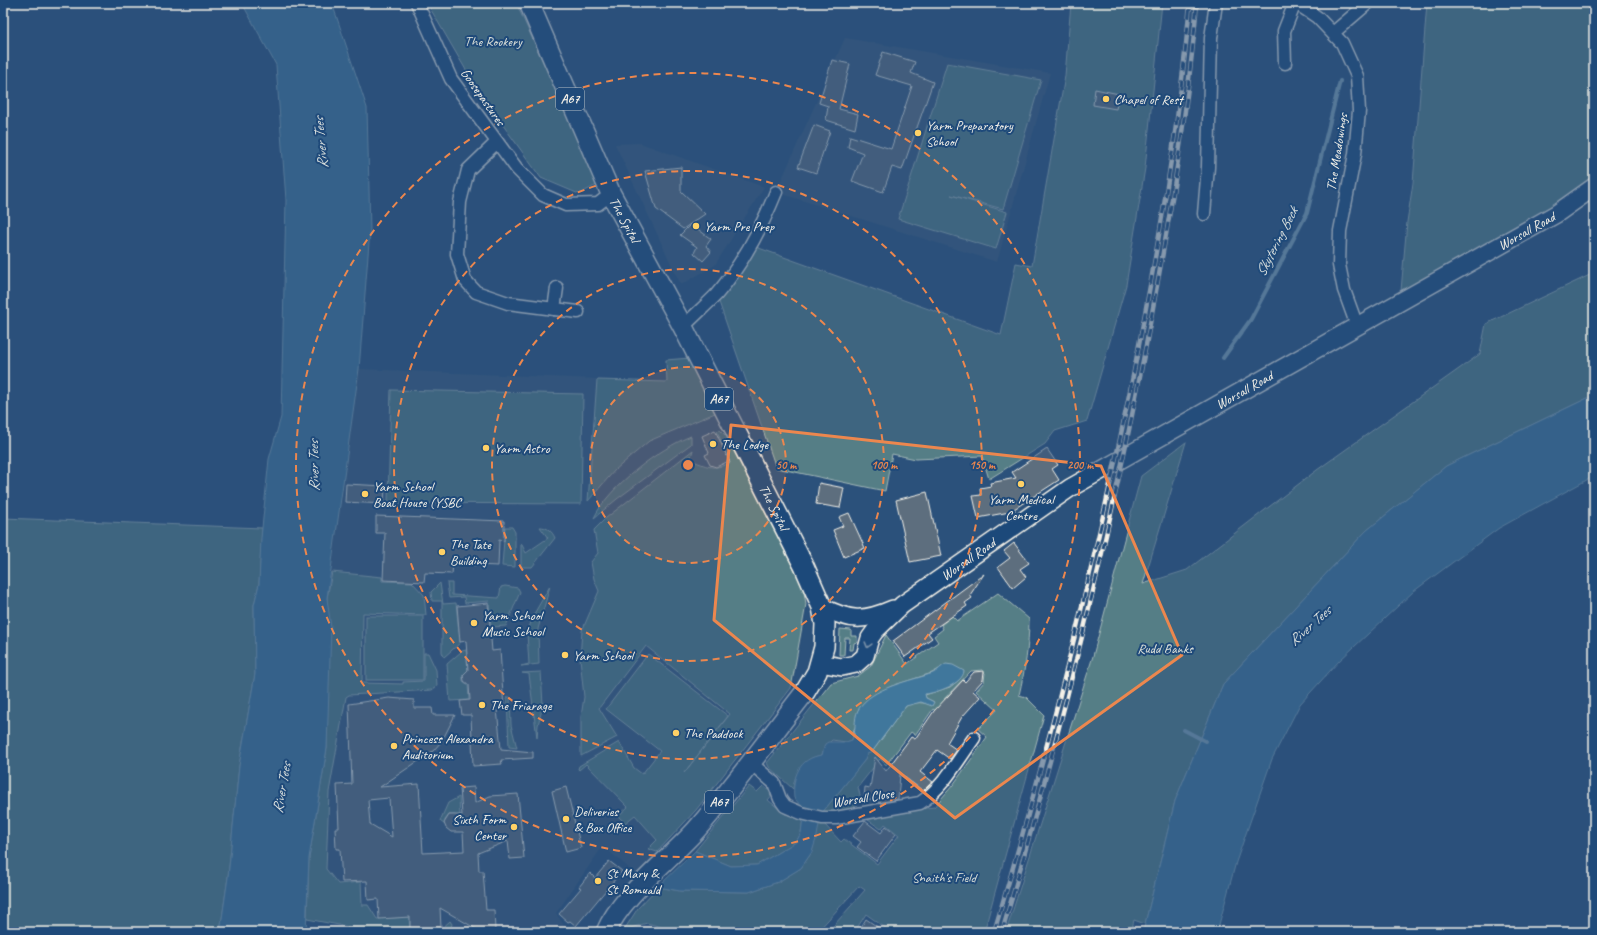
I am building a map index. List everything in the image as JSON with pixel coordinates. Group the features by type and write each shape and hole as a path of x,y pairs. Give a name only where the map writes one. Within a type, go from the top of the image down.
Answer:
{"main road":[{"name":"The Spital","path":"529,3 611,194 683,327 804,566 822,607 825,635 820,663 805,692 751,763 695,831 626,901 614,917 606,932"},
{"name":"Worsall Road","path":"820,663 842,667 860,661 865,656 870,638 875,631 902,605 1070,488 1556,214 1594,188"},
{"name":"Worsall Road","path":"822,607 840,616 851,619 865,619 902,605"}],"street":[{"name":"Goosepastures","path":"417,3 451,79 517,169 543,195 566,205 598,204 611,194"},
{"path":"1204,214 1208,167 1211,38 1216,3"},
{"path":"1285,63 1284,31 1296,3"},
{"name":"The Meadowings","path":"1296,3 1317,17 1342,43 1357,76 1359,110 1355,154 1340,231 1339,265 1344,290 1357,326"},
{"path":"1333,34 1368,3"},
{"name":"Goosepastures","path":"496,142 468,170 460,202 457,254 465,280 476,292 508,303 578,312"},
{"path":"683,327 716,294 741,262 762,226 776,192"},
{"path":"554,309 557,288"},
{"name":"Worsall Close","path":"751,763 774,783 783,804 801,813 822,818 836,818 920,803 931,794 948,774 974,738"}],"highlighted area":[{"path":"731,425 1101,466 1182,655 955,818 714,620"}],"shaded area":[{"name":"Yarm Preparatory School","path":"845,38 1050,73 997,262 776,192"},
{"name":"Yarm Pre Prep","path":"640,143 764,187 715,265 681,285 615,144"},
{"name":"Yarm School","path":"690,357 807,594 806,611 792,689 696,811 637,875 603,846 556,913 568,932 376,932 307,919 327,748 327,598 359,369 666,382 665,359"}],"green space":[{"name":"The Rookery","path":"427,3 516,3 599,184 579,194 541,178 477,89"},
{"path":"1071,3 1162,3 1145,168 1126,285 1087,421 1055,431 1045,444 989,479 982,456 916,459 892,454 885,491 776,468 719,302 756,247 1001,335 1016,263 1032,266 1065,76"},
{"path":"1427,3 1594,3 1594,45 1590,48 1594,53 1594,176 1554,206 1401,291 1407,222 1413,183"},
{"path":"947,63 1041,80 1003,209 951,195 1007,212 996,249 898,219"},
{"name":"Rudd Banks","path":"1594,273 1594,395 1446,466 1366,531 1223,684 1175,801 1145,924 1134,920 1131,932 1006,932 1093,656 1141,476 1186,442 1143,584 1187,570 1317,470 1480,354 1486,324"},
{"path":"690,358 715,413 649,441 615,470 588,501 597,380 667,382 666,360"},
{"name":"Yarm Astro","path":"391,390 583,394 581,504 388,503"},
{"path":"720,430 726,436 803,587 806,604 791,688 696,810 657,852 648,849 657,840 635,815 625,823 618,816 628,807 586,764 579,770 578,769 579,766 619,742 634,768 642,774 660,751 606,709 648,654 728,716 684,773 730,714 646,646 599,708 617,737 581,756 581,717 584,697 580,658 582,631 599,591 594,579 591,562 598,553 594,530 606,518 693,450 690,460 701,464 710,467 719,467 730,463 717,431"},
{"path":"691,436 691,444 594,518 601,506 611,494 636,470 650,459"},
{"path":"3,518 262,528 259,584 254,605 255,674 239,766 228,877 220,932 3,932"},
{"path":"505,527 512,527 515,532 515,567 502,566"},
{"path":"540,527 549,530 555,538 532,567 521,567 521,543 526,553 548,538"},
{"path":"332,572 382,577 382,581 412,582 424,595 426,615 363,613 362,683 403,684 403,682 424,681 424,653 428,653 436,670 437,686 432,690 349,695 346,697 329,792 326,869 338,884 361,882 362,905 368,905 377,919 409,917 410,931 440,930 450,921 452,924 450,932 376,932 307,919 309,858 327,748 327,598"},
{"path":"440,583 443,604 456,603 460,643 444,657 442,652 442,601 432,601 431,592"},
{"path":"447,583 452,583 452,595 499,598 501,587 505,586 518,588 520,592 506,626 491,627 489,601 465,603 464,597 449,598"},
{"path":"550,586 538,629 539,664 521,666 529,664 527,633 534,614"},
{"name":"Snaith's Field","path":"998,593 1029,619 1026,657 1019,695 1026,697 1044,715 984,932 891,932 866,914 857,928 863,932 828,932 865,890 859,886 817,932 679,932 647,923 624,930 638,908 658,887 680,891 749,892 778,882 801,868 812,852 819,823 824,824 841,842 844,839 877,864 899,835 885,824 881,829 868,820 872,815 934,807 953,785 987,737 978,729 997,710 976,691 984,682 985,673 982,670 971,671 944,699 951,705 945,717 933,709 915,735 911,732 886,765 880,759 858,787 861,799 851,811 821,814 864,761 867,754 872,752 906,706 914,703 928,704 934,702 926,698 925,695 950,687 959,680 939,669 932,673 892,686 881,692 854,729 852,740 846,742 832,740 824,748 822,755 805,762 798,771 793,789 769,767 767,763 831,683 858,676 871,666 886,635 907,664 938,642 934,636 943,629 941,625 952,616 957,621"},
{"path":"366,616 423,616 423,680 366,680"},
{"path":"840,629 851,630 851,636 857,636 857,642 854,643 853,650 849,650 850,638 845,638 844,655 839,655"},
{"path":"466,650 468,670 463,675 463,681 468,685 469,700 450,701 447,664 462,651"},
{"path":"541,672 543,705 538,725 537,738 529,674 522,673"},
{"path":"507,697 510,697 511,725 517,748 509,747"},
{"path":"749,786 757,792 763,786 773,794 768,800 785,814 803,818 801,833 796,842 757,865 731,866 695,851"},
{"path":"459,797 460,818 455,815 449,815 445,820 445,825 440,821 448,803"}],"water":[{"name":"River Tees","path":"242,3 332,3 367,108 370,230 359,369 327,598 331,628 327,748 309,858 306,932 220,932 228,877 239,766 255,674 254,605 259,584 261,538 269,459 281,417 286,200 276,65"},
{"name":"River Tees","path":"1594,395 1594,476 1499,528 1414,591 1339,661 1300,704 1272,759 1236,862 1217,932 1143,932 1175,801 1223,684 1366,531 1446,466"},
{"path":"946,664 953,665 964,671 962,676 954,684 948,687 936,692 925,694 926,698 934,702 932,706 921,702 906,706 872,752 867,754 864,761 821,814 812,852 801,868 778,882 749,892 680,891 658,887 695,851 731,866 757,865 796,842 801,833 804,809 794,798 794,783 803,764 814,757 822,755 825,744 828,742 846,742 852,740 858,710 864,702 872,696 892,686 933,673"}],"building":[{"path":"883,52 915,62 911,73 933,82 902,170 892,167 883,192 852,181 863,153 848,147 850,136 891,149 912,86 875,75"},
{"path":"832,60 850,64 839,109 858,114 855,129 826,120 828,106 819,103"},
{"name":"Chapel of Rest","path":"1095,89 1119,94 1116,109 1093,105"},
{"path":"814,125 830,131 816,173 798,167"},
{"path":"681,167 681,191 705,214 683,229 656,209 645,171"},
{"path":"691,224 711,239 706,246 711,252 703,261 694,253 697,247 680,235"},
{"name":"The Lodge","path":"715,430 729,461 716,467 710,465 705,455 709,453 702,436"},
{"name":"Yarm Medical Centre","path":"1047,449 1058,465 1052,469 1059,480 1014,509 1015,511 978,518 973,496 981,495 980,488 991,486 990,483 1016,478 1012,472"},
{"path":"819,483 844,488 840,508 816,504"},
{"name":"Yarm School Boat House (YSBC","path":"346,484 385,486 384,504 345,502"},
{"path":"927,492 941,556 910,562 896,500"},
{"path":"849,513 865,548 844,557 833,530 843,526 839,517"},
{"name":"The Tate Building","path":"376,516 504,521 504,541 499,540 498,566 453,564 452,574 425,573 424,582 383,580 385,533 376,533"},
{"path":"1014,543 1029,563 1020,569 1026,577 1013,588 998,567 1010,558 1004,551"},
{"path":"984,574 970,595 972,598 965,603 967,606 928,633 932,638 905,657 893,641"},
{"path":"488,603 492,651 500,650 504,709 497,709 501,749 533,752 533,758 501,760 502,764 473,766 471,715 462,715 460,701 470,700 469,685 464,681 463,675 468,670 466,641 460,642 457,606"},
{"path":"984,671 983,680 973,691 980,697 962,717 947,743 957,750 950,759 937,750 920,772 933,782 923,791 900,774 898,799 878,803 880,800 864,799 865,787 870,788 875,757 886,771 911,737 915,739 934,711 963,680 965,682 974,672"},
{"path":"389,698 414,700 414,708 432,708 433,715 455,715 442,741 433,751 380,787 419,784 423,853 464,851 463,832 451,832 446,828 444,823 449,815 462,815 460,788 474,787 475,803 490,796 518,794 524,858 510,859 508,841 478,853 479,871 483,871 486,910 494,910 495,930 480,931 440,908 441,928 410,930 410,917 379,919 378,899 368,900 367,881 342,882 340,849 336,849 335,828 339,828 337,785 352,784 349,704","holes":["389,798 392,837 370,824 368,800"]},
{"name":"Deliveries & Box Office","path":"566,787 581,848 566,852 552,791"},
{"path":"865,821 881,833 886,826 896,834 876,861 857,847 861,842 853,836"},
{"path":"609,861 622,871 576,926 570,921 568,922 559,914 581,888 579,887 590,873 595,878"},
{"path":"866,919 885,932 858,932"}],"waterway":[{"name":"Skytering Beck","path":"1223,358 1251,319 1307,213 1340,81"},
{"name":"Skytering Beck","path":"1184,730 1205,741"}],"railway":[{"path":"994,932 1034,794 1070,656 1103,516 1133,376 1159,237 1180,97 1190,3"},
{"path":"1002,932 1060,725 1126,446 1166,237 1187,97 1197,3"}],"place":[{"name":"Chapel of Rest","path":"1106,99"},
{"name":"Yarm Preparatory School","path":"918,133"},
{"name":"Yarm Pre Prep","path":"696,226"},
{"name":"The Lodge","path":"713,444"},
{"name":"Yarm Astro","path":"486,448"},
{"name":"Yarm Medical Centre","path":"1021,484"},
{"name":"Yarm School Boat House (YSBC","path":"365,494"},
{"name":"The Tate Building","path":"442,552"},
{"name":"Yarm School Music School","path":"474,623"},
{"name":"Yarm School","path":"565,655"},
{"name":"The Friarage","path":"482,705"},
{"name":"The Paddock","path":"676,733"},
{"name":"Princess Alexandra Auditorium","path":"394,746"},
{"name":"Deliveries & Box Office","path":"566,819"},
{"name":"Sixth Form Center","path":"514,827"},
{"name":"St Mary & St Romuald","path":"598,881"}]}
